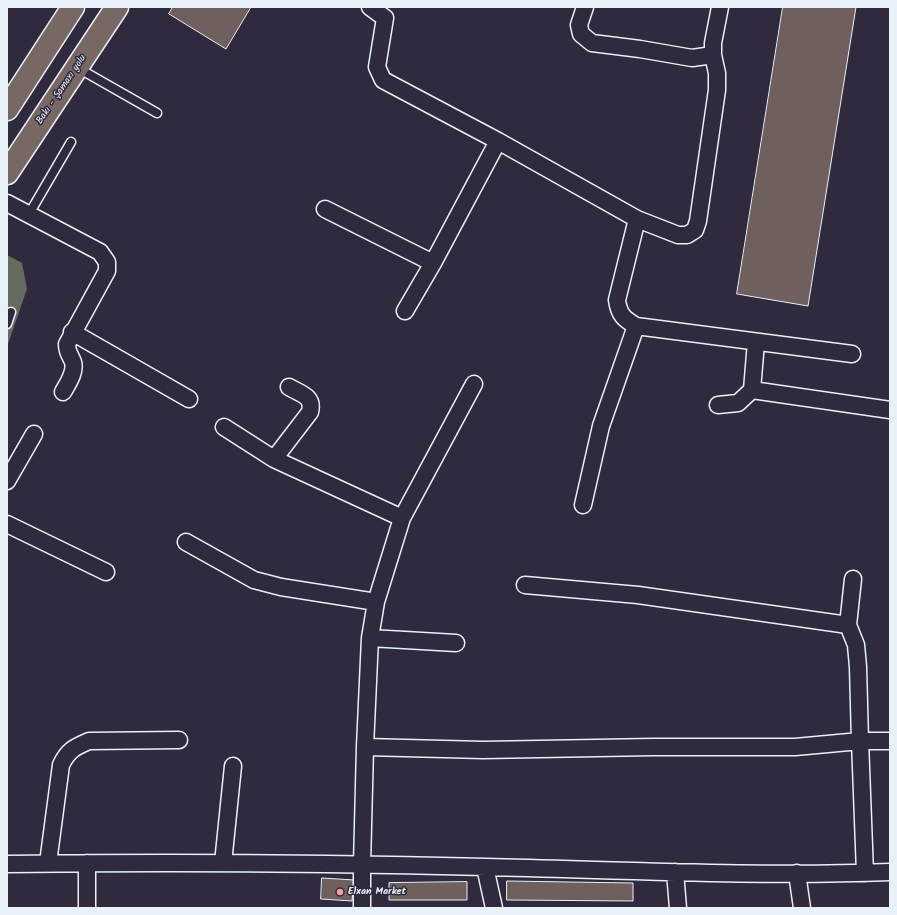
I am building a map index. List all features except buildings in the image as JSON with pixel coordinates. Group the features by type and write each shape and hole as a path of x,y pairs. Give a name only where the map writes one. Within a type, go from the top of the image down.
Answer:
{"highway":[{"path":"7,110 74,7"},
{"name":"Bakı - Şamaxı yolu","path":"7,172 118,9"}],"street":[{"path":"370,7 385,18 377,67 382,80 498,141 637,219 678,235 687,234 695,230 698,221 717,90 717,73 713,55 713,43 720,7"},
{"path":"585,7 579,25 581,34 592,43 692,58 713,55"},
{"path":"405,310 433,263 498,141"},
{"path":"7,203 100,252 107,262 107,270 72,332 67,344 67,352 73,363 72,374 63,392"},
{"path":"325,209 433,263"},
{"path":"637,219 617,300 618,309 625,319 636,326 852,354"},
{"path":"583,505 601,426 636,326"},
{"path":"72,332 189,399"},
{"path":"718,405 738,403 752,390 756,342"},
{"path":"362,908 365,747 370,638 376,602 402,518 474,384"},
{"path":"274,459 310,412 312,404 309,399 289,387"},
{"path":"752,390 890,410"},
{"path":"224,427 274,459 402,518"},
{"path":"7,481 34,434"},
{"path":"7,524 106,572"},
{"path":"186,542 254,580 281,587 376,602"},
{"path":"853,579 848,625 856,645 858,666 865,873"},
{"path":"525,585 638,595 848,625"},
{"path":"370,638 456,643"},
{"path":"48,864 61,765 66,755 76,746 89,742 179,740"},
{"path":"365,747 483,750 653,747 795,747 860,741 890,741"},
{"path":"223,863 232,766"},
{"path":"87,863 87,908"},
{"path":"7,864 362,864 675,872 890,872"},
{"path":"485,867 494,908"},
{"path":"675,872 678,908"},
{"path":"797,873 802,908"}],"lane":[{"path":"77,68 157,113"},
{"path":"29,214 71,142"},
{"path":"7,324 11,312"}],"green space":[{"path":"7,255 22,263 27,289 7,347"}],"place":[{"name":"Elxan Market","path":"340,892"}]}
